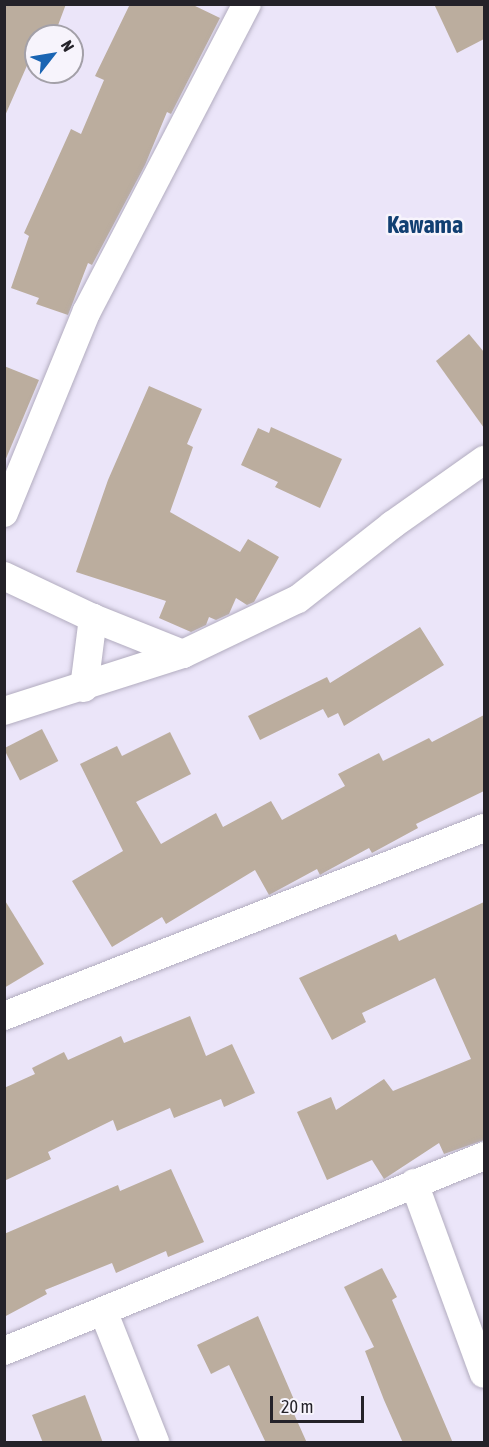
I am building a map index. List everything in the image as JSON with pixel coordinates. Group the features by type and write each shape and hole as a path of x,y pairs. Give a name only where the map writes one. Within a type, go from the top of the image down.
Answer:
{"street":[{"path":"4,513 87,311 247,4"},
{"path":"4,711 84,688 183,654 298,599 392,525 484,460"},
{"path":"4,576 93,618 183,654"},
{"path":"84,688 93,618"},
{"path":"4,1016 484,828"},
{"path":"4,1351 104,1313 484,1156"},
{"path":"414,1183 484,1374"},
{"path":"104,1313 155,1443"}],"building":[{"path":"4,4 66,4 58,24 24,24 24,72 4,118"},
{"path":"130,4 191,4 220,18 171,114 167,112 145,165 92,265 88,263 68,315 36,304 39,298 11,288 29,236 24,233 71,129 81,134 104,80 95,76"},
{"path":"434,4 484,4 484,39 457,53"},
{"path":"469,334 484,352 484,428 436,361"},
{"path":"4,366 39,380 5,461 4,461"},
{"path":"149,386 202,409 187,444 193,447 170,512 240,552 248,539 279,557 254,602 247,605 236,598 229,614 216,620 209,617 206,625 191,632 159,618 166,601 76,572 108,480"},
{"path":"271,427 342,459 320,508 275,487 278,482 241,465 258,428 269,433"},
{"path":"420,627 444,665 344,726 338,713 328,718 323,709 260,740 248,716 327,677 330,683"},
{"path":"484,715 484,791 416,824 418,828 372,853 369,848 320,875 317,869 269,895 255,870 166,924 162,917 112,947 72,881 123,851 80,764 117,746 122,756 170,732 191,774 136,802 161,844 216,813 223,827 271,801 282,820 345,786 338,774 379,753 383,761 429,738 432,742"},
{"path":"42,729 58,761 20,781 4,748"},
{"path":"4,899 44,964 4,988"},
{"path":"484,902 484,1140 444,1154 439,1143 384,1179 372,1160 327,1180 297,1112 331,1097 336,1110 384,1079 393,1091 471,1059 435,978 362,1013 366,1022 332,1040 299,978 396,934 399,941"},
{"path":"190,1016 206,1056 232,1044 255,1093 224,1107 221,1099 174,1118 170,1108 117,1131 113,1120 48,1152 51,1159 4,1181 4,1088 35,1074 32,1068 64,1052 68,1060 121,1036 124,1043"},
{"path":"171,1169 204,1242 168,1257 166,1251 116,1273 112,1263 45,1290 47,1294 4,1317 4,1234 118,1185 120,1191"},
{"path":"382,1268 397,1297 392,1300 453,1443 403,1443 384,1400 365,1351 374,1347 344,1287"},
{"path":"258,1316 295,1402 290,1405 307,1443 266,1443 229,1365 211,1374 197,1345"},
{"path":"85,1395 103,1443 43,1443 32,1415"}],"district":[{"name":"Kawama","path":"425,225"}]}
